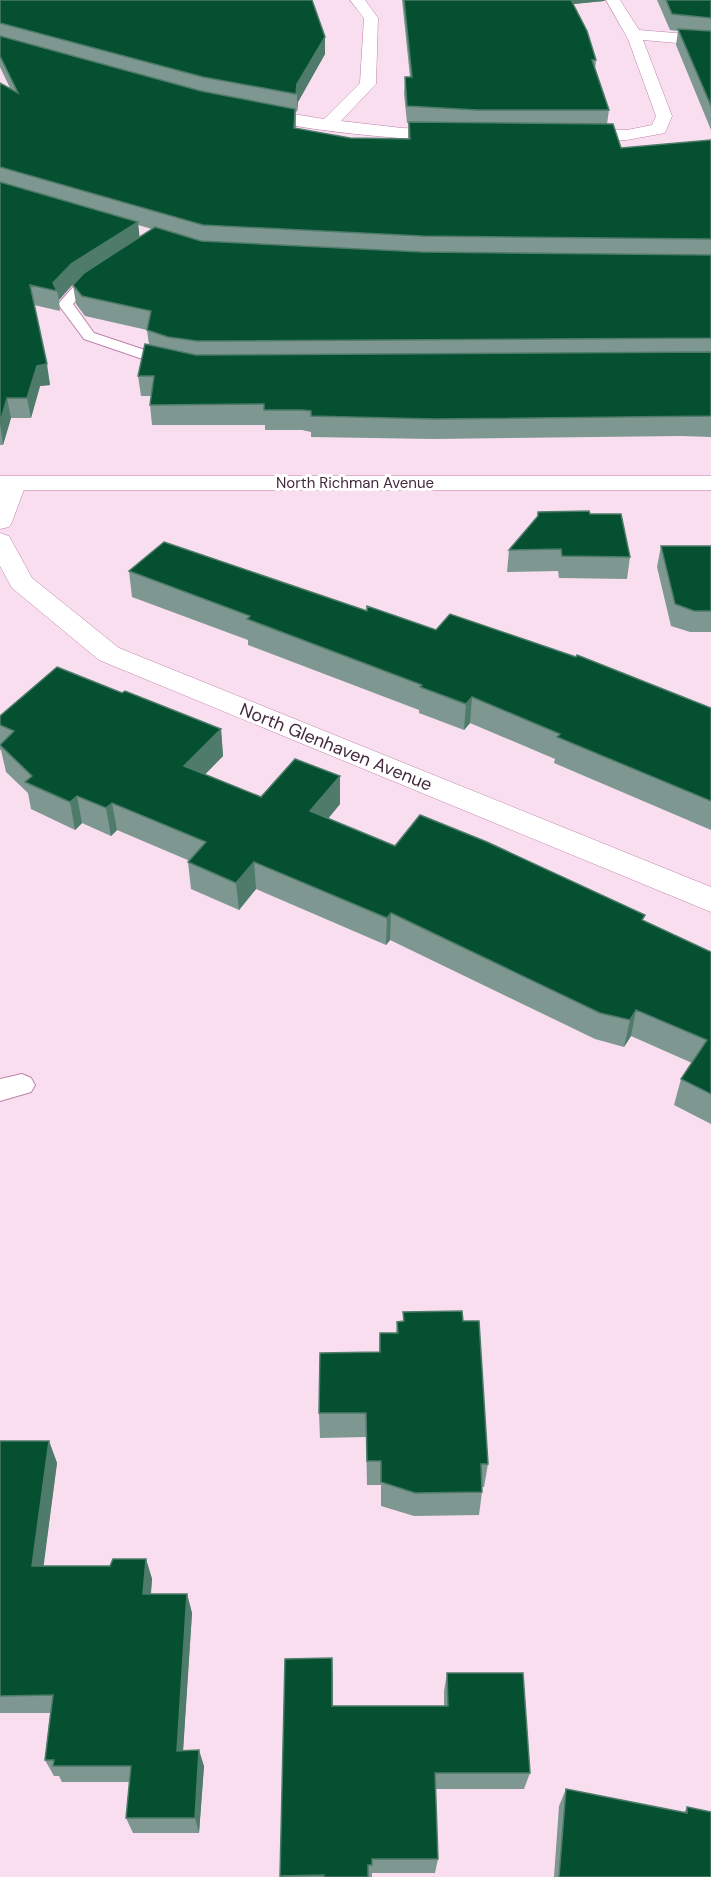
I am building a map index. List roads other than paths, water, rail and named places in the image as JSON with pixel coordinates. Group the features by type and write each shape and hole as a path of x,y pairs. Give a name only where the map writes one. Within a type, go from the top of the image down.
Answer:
{"street":[{"path":"327,125 368,84 371,18 357,0"},
{"path":"558,135 627,135 659,129 664,116 632,34 619,7 613,0"},
{"path":"632,34 711,41"},
{"path":"232,108 327,125 419,135 465,135"},
{"path":"0,522 7,483"},
{"name":"North Richman Avenue","path":"7,483 711,483"},
{"name":"North Glenhaven Avenue","path":"0,541 21,582 109,654 711,900"}],"lane":[{"path":"108,270 80,288 65,304 88,336 166,363 187,366"}]}
